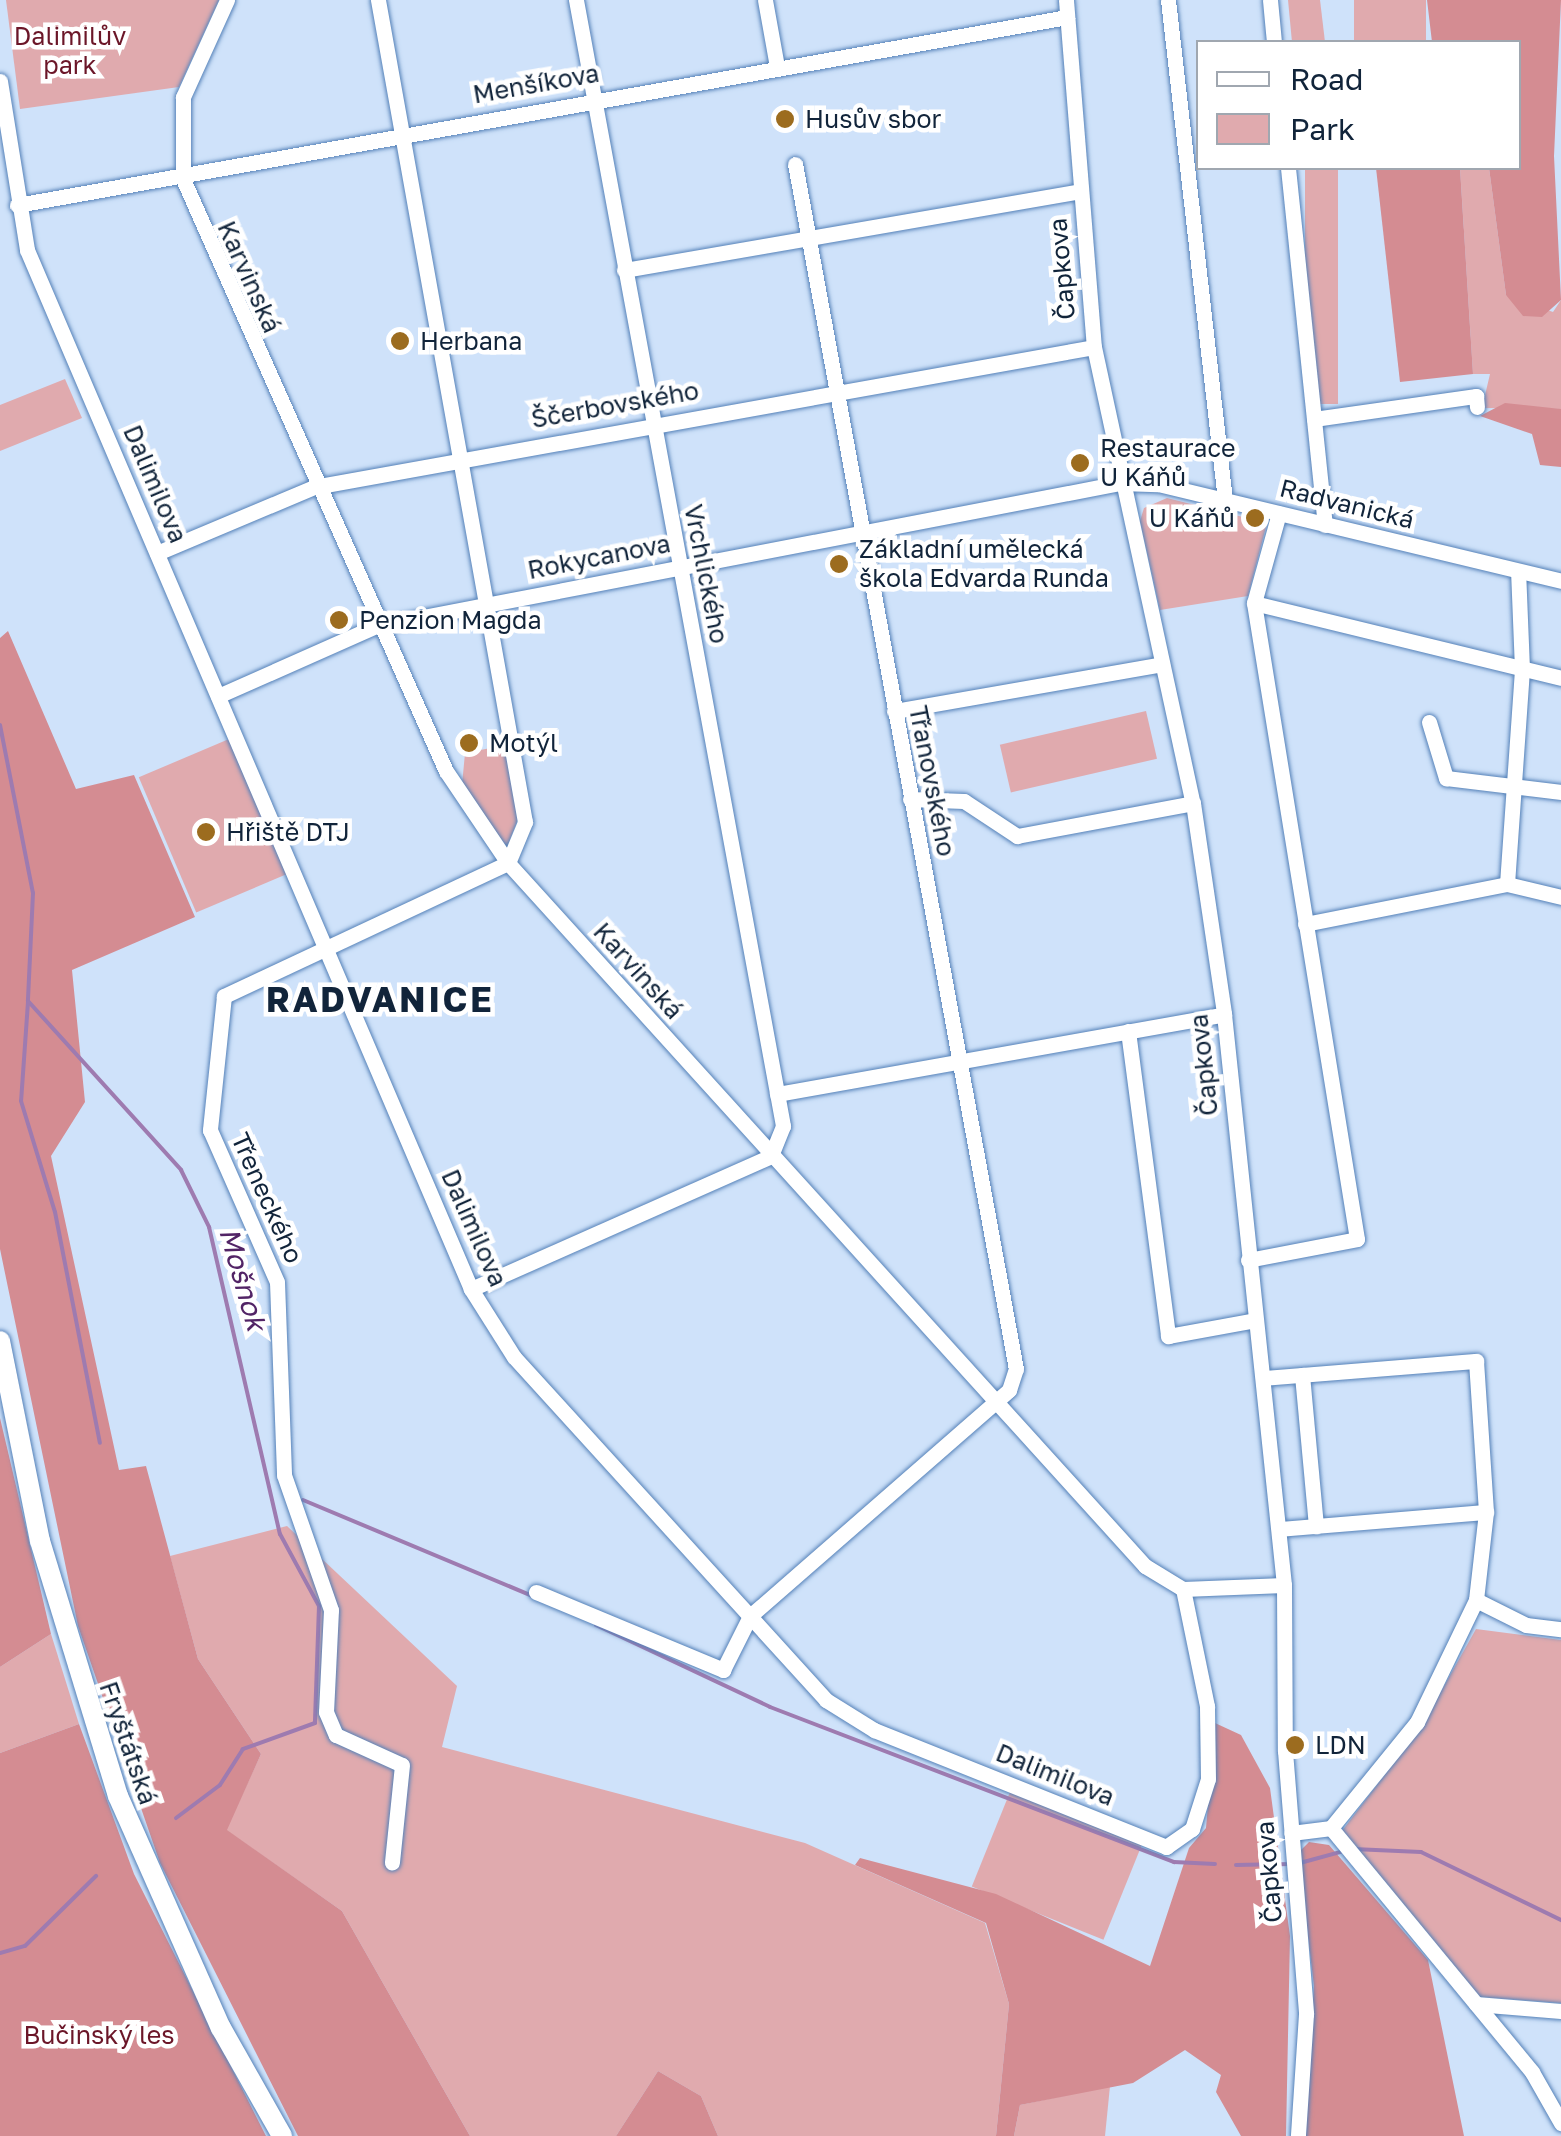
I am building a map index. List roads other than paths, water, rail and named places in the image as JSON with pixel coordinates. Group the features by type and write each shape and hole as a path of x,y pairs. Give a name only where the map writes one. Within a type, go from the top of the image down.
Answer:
{"main road":[{"name":"Fryštátská","path":"0,1341 40,1541 112,1777 222,2028 282,2136"}],"street":[{"path":"183,179 184,97 227,0"},
{"path":"378,0 457,459 526,822 508,863"},
{"name":"Vrchlického","path":"576,0 783,1126 771,1156"},
{"path":"765,0 777,67"},
{"name":"Čapkova","path":"1066,0 1094,347 1120,483 1193,803 1224,1014 1280,1529 1290,1833 1306,2014 1298,2136"},
{"path":"1168,0 1225,500"},
{"path":"1270,0 1274,40"},
{"name":"Menšíkova","path":"17,205 183,179 401,134 1067,17"},
{"name":"Dalimilova","path":"0,80 17,205 157,553 470,1289 514,1357 826,1700 874,1730 1166,1846 1192,1829 1208,1779 1207,1706 1184,1589"},
{"name":"Třanovského","path":"794,164 1016,1369 996,1400"},
{"path":"1288,170 1325,525"},
{"name":"Karvinská","path":"183,179 376,626 446,770 508,863 1145,1566 1184,1589"},
{"path":"624,270 1080,190"},
{"name":"Ščerbovského","path":"157,553 314,487 652,423 1094,347"},
{"path":"1314,419 1476,396 1477,408"},
{"name":"Radvanická","path":"1120,483 1225,500 1561,582"},
{"name":"Rokycanova","path":"218,696 376,626 1120,483"},
{"path":"1248,1260 1357,1238 1254,603 1278,513"},
{"path":"1508,884 1522,669 1518,571"},
{"path":"1254,603 1561,678"},
{"path":"894,711 1162,664"},
{"path":"1429,722 1446,778 1514,781 1561,792"},
{"path":"910,799 964,801 1017,836 1193,803"},
{"name":"Třeneckého","path":"392,1862 402,1766 336,1735 326,1712 331,1610 284,1474 277,1282 210,1130 224,996 323,944 508,863"},
{"path":"1305,924 1508,884 1561,897"},
{"path":"777,1094 1224,1014"},
{"path":"1128,1031 1168,1336 1255,1320"},
{"path":"470,1289 771,1156"},
{"path":"1263,1378 1476,1361 1486,1512 1476,1600 1416,1722 1331,1828 1290,1833"},
{"path":"1302,1375 1316,1526"},
{"path":"536,1592 722,1670 750,1616 996,1400"},
{"path":"1280,1529 1486,1512"},
{"path":"1184,1589 1284,1585"},
{"path":"1476,1600 1526,1626 1561,1629"},
{"path":"1331,1828 1476,2004 1561,2123"},
{"path":"1476,2004 1561,2011"}],"waterway":[{"name":"Mošnok","path":"0,725 33,893 28,1001 181,1170 209,1227 280,1534 319,1606 315,1723 243,1749 220,1785 176,1818"},
{"path":"28,1002 21,1101 55,1212 100,1443"},
{"path":"303,1500 533,1596"},
{"path":"596,1625 770,1707 1174,1862 1215,1864"},
{"path":"1353,1849 1421,1852 1561,1920"},
{"path":"1300,1863 1344,1851"},
{"path":"1236,1865 1291,1864"},
{"name":"Mošnok","path":"0,1953 25,1946 96,1876"}],"place":[{"name":"Husův sbor","path":"785,119"},
{"name":"Herbana","path":"400,341"},
{"name":"Restaurace U Káňů","path":"1080,463"},
{"name":"U Káňů","path":"1255,518"},
{"name":"Základní umělecká škola Edvarda Runda","path":"839,564"},
{"name":"Penzion Magda","path":"339,620"},
{"name":"Motýl","path":"469,743"},
{"name":"Hřiště DTJ","path":"206,832"},
{"name":"LDN","path":"1295,1745"}],"district":[{"name":"RADVANICE","path":"380,999"}],"park label":[{"name":"Dalimilův park","path":"70,52"},
{"name":"Bučinský les","path":"99,2035"}]}
